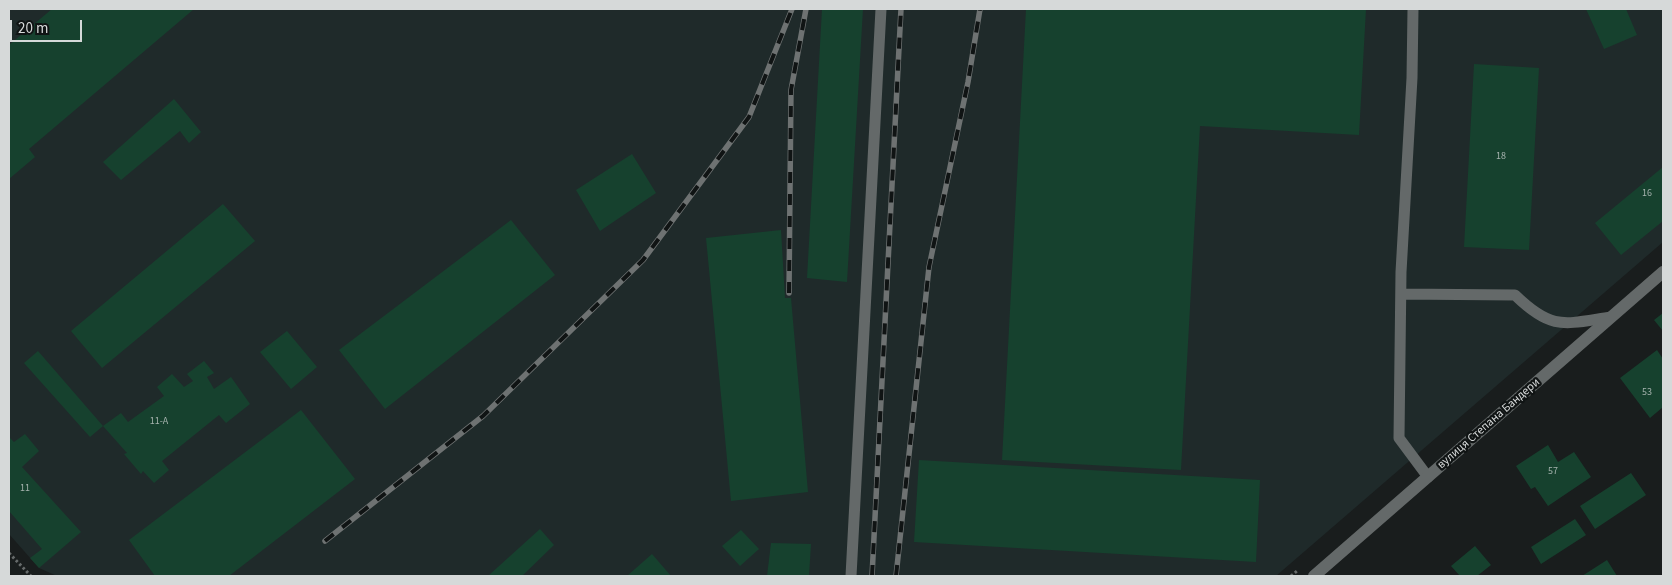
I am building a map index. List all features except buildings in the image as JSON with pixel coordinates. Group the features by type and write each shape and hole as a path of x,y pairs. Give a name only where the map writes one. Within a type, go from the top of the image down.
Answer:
{"street":[{"name":"вулиця Степана Бандери","path":"1314,576 1663,272"}],"lane":[{"path":"851,576 881,9"},
{"path":"1413,9 1401,294 1399,438 1428,477"},
{"path":"1401,294 1515,296 1533,312 1563,325 1611,317"}],"path":[{"path":"9,553 31,576"}],"shaded area":[{"path":"9,9 1663,9 1663,242 1276,576 57,576 39,568 9,534"}],"railway":[{"path":"325,541 483,416 643,260 749,117 792,9"},
{"path":"789,293 791,90 806,9"},
{"path":"872,576 901,9"},
{"path":"896,576 929,267 968,82 980,9"}]}
